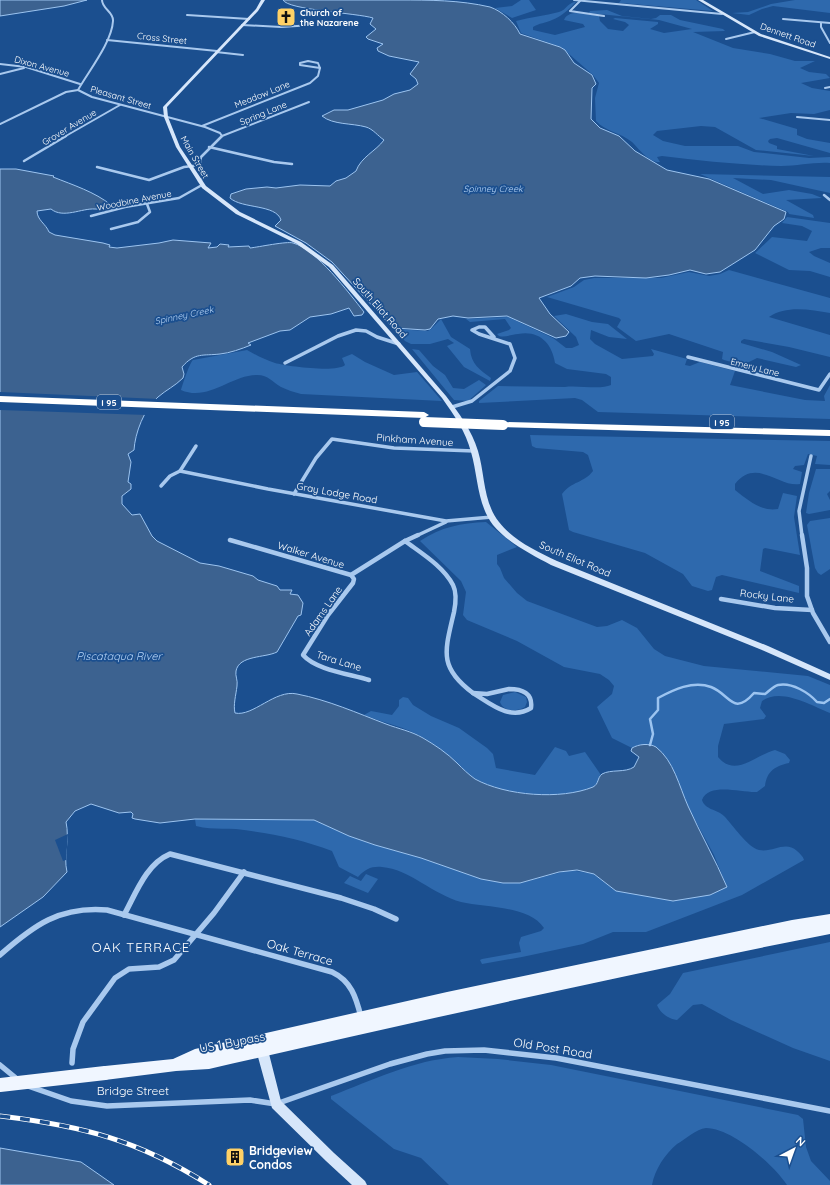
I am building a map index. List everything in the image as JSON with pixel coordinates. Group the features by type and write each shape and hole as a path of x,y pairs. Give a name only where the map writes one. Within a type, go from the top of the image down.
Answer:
{"highway":[{"name":"I 95","path":"0,399 503,418 614,424 830,425"},
{"name":"I 95","path":"0,406 614,424 830,433"}],"main road":[{"path":"166,117 165,109 168,103 249,19 263,0"},
{"name":"Dennett Road","path":"700,0 754,32 776,41 830,58"},
{"name":"Main Street","path":"166,117 178,147 189,166 200,183 211,194 238,213 299,243 331,266"},
{"name":"South Eliot Road","path":"331,266 452,407 465,430 474,451 484,495 492,517 501,528 520,544 554,563 830,676"},
{"path":"360,1185 276,1104 261,1046 777,928 830,919"},
{"path":"363,1023 731,948 830,930"},
{"name":"US 1 Bypass","path":"0,1085 175,1065 209,1063 261,1046 294,1044 363,1023"}],"street":[{"name":"Pleasant Street","path":"102,0 102,4 113,18 107,40 80,84 78,90 83,94 218,131 222,136"},
{"path":"574,0 722,14"},
{"path":"580,1 570,11 604,16"},
{"path":"187,15 249,19"},
{"path":"783,19 830,23"},
{"path":"821,23 821,27 830,43"},
{"path":"242,25 281,27 313,25"},
{"path":"726,39 754,32"},
{"name":"Cross Street","path":"107,40 243,55"},
{"path":"313,61 320,64 320,68 304,67 299,64 313,61"},
{"name":"Dixon Avenue","path":"0,64 26,67 80,84"},
{"path":"0,74 26,67"},
{"name":"Meadow Lane","path":"201,126 310,82 318,76 320,68"},
{"path":"825,88 830,87"},
{"path":"0,124 60,95 78,90"},
{"name":"Spring Lane","path":"222,136 309,102"},
{"name":"Grover Avenue","path":"24,161 121,105"},
{"path":"797,117 830,120"},
{"path":"0,121 5,122"},
{"path":"200,183 204,178 201,165 202,155 222,136"},
{"path":"210,148 274,162 292,164"},
{"path":"97,167 150,180 189,166 201,165"},
{"name":"Woodbine Avenue","path":"91,216 179,198 200,183"},
{"path":"824,195 830,200"},
{"path":"110,228 132,224 147,216 150,212 147,204"},
{"path":"452,407 472,401 506,374 513,366 515,358 512,347 508,342 479,334 472,330 480,326 486,327 492,331 494,337"},
{"path":"284,363 338,336 356,330 366,331 377,337 399,344"},
{"name":"Emery Lane","path":"688,357 819,390 830,374"},
{"name":"Pinkham Avenue","path":"294,494 316,458 332,439 394,448 474,451"},
{"path":"161,486 166,479 180,471 196,446"},
{"path":"811,456 799,511 807,568 807,596 812,610 830,642"},
{"name":"Gray Lodge Road","path":"180,471 446,522 492,517"},
{"name":"Walker Avenue","path":"230,540 352,574 406,541 446,522"},
{"path":"406,541 447,576 454,585 456,600 446,656 447,667 456,681 473,693 510,714 525,712 531,708 532,704 530,696 521,690 509,689 488,694 473,693"},
{"name":"Adams Lane","path":"304,657 303,653 313,640 328,615 353,584 354,579 352,574"},
{"name":"Rocky Lane","path":"721,599 774,608 812,610"},
{"name":"Tara Lane","path":"304,657 319,664 369,680"},
{"path":"124,914 150,870 160,858 166,854 180,855 346,900 374,909 396,919"},
{"path":"72,1063 73,1049 83,1022 115,978 129,969 159,967 174,960 197,934 244,872"},
{"name":"Oak Terrace","path":"0,955 39,924 55,915 73,909 97,909 124,914 337,974 346,980 353,989 363,1023"},
{"name":"Old Post Road","path":"276,1104 390,1064 427,1054 445,1051 484,1050 556,1058 830,1111"},
{"name":"Bridge Street","path":"0,1065 24,1084 35,1090 71,1101 89,1104 133,1106 250,1100 276,1104"}],"shaded area":[{"path":"521,0 529,0 536,10 512,18 495,8 512,6"},
{"path":"621,0 696,0 713,11 619,3"},
{"path":"795,0 830,0 830,13 773,6 749,15 732,13 748,12 771,4"},
{"path":"576,2 562,15 533,27 533,30 555,35 585,27 583,24 564,20 566,16 574,13 599,16 600,21 608,29 623,31 629,25 625,22 613,19 615,18 658,22 658,24 650,29 664,33 692,29 659,20 589,13 590,11 607,10 622,16 651,19 660,15 671,15 680,20 723,29 725,31 693,32 733,48 770,54 795,61 815,61 800,68 809,72 826,74 830,78 801,83 812,88 830,91 830,110 814,114 791,113 759,118 797,129 797,135 807,139 830,143 830,153 777,138 770,139 768,141 769,143 777,146 777,149 814,156 756,150 715,127 701,126 657,131 653,135 663,141 685,146 738,146 754,152 809,158 830,157 830,163 781,166 752,165 662,156 657,157 660,162 656,162 648,158 628,139 604,127 596,121 595,98 599,83 593,75 561,47 521,33 516,21 559,12"},
{"path":"700,174 830,177 830,193 771,180 733,178 763,194 789,190 812,194 822,198 786,200 813,215 814,218 789,214 788,212"},
{"path":"787,217 830,223 830,248 821,248 809,252 814,256 830,263 830,277 810,271 789,270 755,253 772,237 807,241 812,231 802,226 782,223"},
{"path":"729,270 830,298 830,313 799,309 783,311 769,317 830,335 830,357 789,347 744,339 741,343 772,352 801,365 796,367 757,358 743,365 722,359 723,352 669,334 636,341 617,327 621,320 619,318 547,297 574,287 584,280 594,278 661,278 689,272 709,276 720,274"},
{"path":"566,314 592,322 608,324 627,339 609,337 591,330 590,339 595,344 622,359 653,356 654,354 651,349 687,359 685,365 690,366 700,362 735,371 730,385 805,400 825,401 824,396 830,385 830,419 598,412 582,400 575,398 479,403 479,401 498,386 595,387 611,385 611,377 606,374 567,369 555,363 548,344 538,336 525,333 504,337 499,336 497,334 511,328 505,319 470,322 466,319 508,317 553,338 566,348 572,348 579,345 576,337 554,316"},
{"path":"441,319 451,337 470,349 474,363 491,378 490,381 464,367 447,346 454,343 448,339 430,344 411,344 405,341 394,329 428,331"},
{"path":"412,349 419,350 433,366 445,375 453,388 464,389 479,380 486,385 468,401 454,400"},
{"path":"247,350 275,363 289,366 322,369 345,365 342,358 352,354 365,362 394,375 417,372 442,401 301,394 281,387 265,376 261,375 247,376 210,391 201,393 191,393 181,390 188,369 193,360"},
{"path":"530,435 830,441 830,465 815,464 817,456 808,454 804,465 795,466 793,469 802,472 800,484 784,482 760,473 751,473 743,476 735,484 735,490 745,498 766,509 778,509 783,493 797,496 794,517 800,555 765,548 763,549 760,571 799,586 799,593 722,575 716,577 712,590 708,591 692,586 683,574 645,553 569,530 562,494 570,487 586,478 593,471 588,455 583,452 536,448 532,446"},
{"path":"816,469 830,469 830,491 827,494 830,500 830,510 809,514 806,513 809,493"},
{"path":"830,518 830,569 821,575 815,568 807,525 810,521"},
{"path":"486,522 517,547 497,555 497,564 504,578 517,593 527,601 597,627 607,626 622,620 637,628 654,649 665,656 704,666 808,676 830,685 830,713 806,702 778,696 770,697 762,701 760,708 766,716 764,719 724,724 718,746 718,757 725,763 738,765 746,763 775,750 785,754 790,760 789,763 772,770 768,776 765,786 757,792 726,790 711,791 702,800 708,808 724,816 754,848 759,850 769,850 788,847 797,851 804,860 742,895 646,932 613,932 583,944 482,964 480,960 482,959 521,952 519,943 521,937 541,931 544,928 528,915 517,911 471,904 451,899 412,877 392,869 375,867 366,870 358,877 339,867 332,851 309,843 261,832 196,826 195,819 314,820 349,836 375,845 421,858 481,879 503,883 520,883 570,870 594,874 613,889 652,896 727,887 714,855 687,805 671,765 665,757 652,745 639,745 632,748 612,738 597,707 612,694 614,686 609,680 600,674 564,667 517,641 467,620 463,615 466,592 461,581 420,541 444,529 468,523"},
{"path":"515,692 526,697 527,702 525,707 518,710 504,708 500,702 503,695"},
{"path":"403,697 408,698 413,705 431,716 459,728 487,748 493,754 496,768 535,775 555,747 566,751 569,756 585,752 601,775 597,784 593,787 565,794 549,795 516,792 486,784 474,778 448,755 417,734 364,715 371,711 392,715 399,706 399,700"},
{"path":"366,874 378,879 368,893 344,883 350,876 361,881"},
{"path":"830,942 830,1061 793,1048 731,1020 702,1004 693,1005 677,1020 665,1015 660,1011 657,1005 670,994 683,973"},
{"path":"458,1057 498,1059 551,1065 798,1115 803,1119 806,1147 811,1161 830,1181 830,1185 787,1185 763,1158 740,1141 728,1134 706,1128 695,1132 673,1148 658,1168 652,1185 449,1185 421,1158 394,1149 331,1099 331,1096 409,1066"}],"water":[{"path":"0,0 87,0 64,6 0,16"},
{"name":"Spinney Creek","path":"283,0 433,0 467,3 495,9 508,18 520,34 560,47 565,50 574,63 592,75 596,84 592,88 591,119 600,128 619,136 635,151 667,170 709,179 786,212 784,219 774,226 755,250 720,272 706,274 690,270 646,278 595,276 580,278 571,286 539,298 550,314 569,332 566,336 556,338 507,316 468,318 453,316 438,319 430,329 395,328 390,325 332,262 306,243 275,226 281,220 273,211 242,204 230,198 231,194 246,189 267,187 276,188 300,185 330,186 336,181 346,178 356,171 361,162 384,140 369,128 332,121 322,116 334,110 348,110 383,100 394,94 410,90 418,84 416,79 410,74 419,62 389,56 378,51 377,48 383,44 366,37 376,29 370,24 373,18 309,9"},
{"name":"Piscataqua River","path":"0,169 16,169 54,176 53,177 105,200 111,205 105,209 90,209 67,213 56,212 51,209 37,211 38,217 49,232 55,235 103,243 110,245 109,247 117,248 173,240 211,243 208,248 217,247 220,244 229,245 228,247 249,246 250,248 279,243 293,243 302,247 322,262 364,312 362,315 354,316 349,308 331,314 310,317 290,330 280,331 248,343 251,345 232,352 200,356 191,359 182,367 184,374 183,378 158,397 148,408 138,429 134,450 128,454 131,462 128,482 131,484 131,489 122,496 122,504 132,515 140,514 152,536 157,541 200,563 219,566 253,576 258,580 277,586 280,590 292,590 290,594 298,595 303,603 301,615 298,616 277,652 247,660 238,666 236,671 237,684 234,703 235,713 249,711 281,695 297,694 309,697 342,707 418,736 432,743 453,759 475,779 488,785 502,789 534,794 565,794 593,787 602,774 626,770 634,767 639,757 631,751 632,748 644,744 656,747 672,767 693,816 727,887 710,895 673,901 616,891 594,874 577,870 559,872 520,883 503,883 481,879 421,858 375,845 349,836 314,820 195,819 160,823 132,818 133,814 131,812 119,813 91,804 75,811 66,822 67,872 43,897 0,927"},
{"path":"0,1148 81,1162 114,1185 0,1185"}],"pier":[{"path":"0,392 159,399 147,415 0,410"},
{"path":"68,834 66,860 63,861 55,840"}],"waterway":[{"path":"650,745 653,734 650,719 658,710 658,698 690,685 704,685 711,687 732,702 736,703 741,703 747,700 754,693 765,694 773,687 783,684 800,689 810,695 817,702 824,703 830,699"}],"railway":[{"path":"0,1116 84,1130 109,1137 158,1157 209,1185"}],"place":[{"name":"Church of the Nazarene","path":"286,17"},
{"name":"Bridgeview Condos","path":"235,1157"}],"district":[{"name":"OAK TERRACE","path":"141,947"}]}
